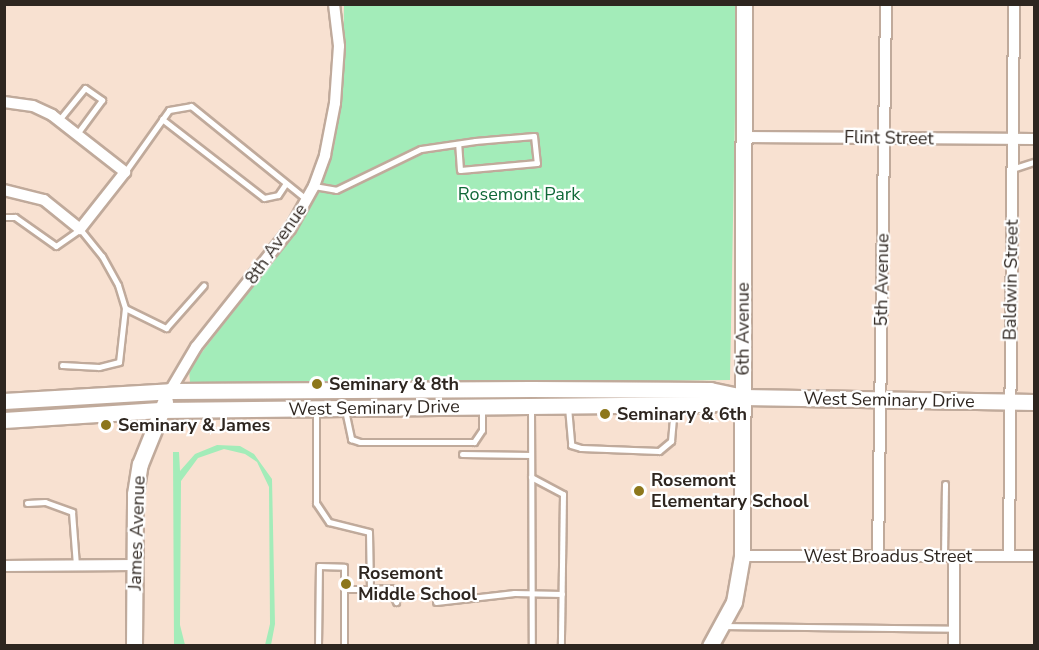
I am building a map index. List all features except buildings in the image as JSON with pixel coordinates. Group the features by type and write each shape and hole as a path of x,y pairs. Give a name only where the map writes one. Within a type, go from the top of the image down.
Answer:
{"main road":[{"name":"6th Avenue","path":"710,645 723,627 739,588 742,556 744,4"},
{"name":"West Seminary Drive","path":"4,401 170,391 531,389 710,390 743,397 1035,402"},
{"path":"531,389 531,406"},
{"path":"316,390 316,408"},
{"name":"James Avenue","path":"134,645 134,565 140,464 160,410 170,391"},
{"name":"West Seminary Drive","path":"4,420 160,410 711,404 743,397"}],"street":[{"name":"8th Avenue","path":"170,391 196,347 290,229 314,186 325,155 335,104 339,45 334,4"},
{"name":"5th Avenue","path":"878,556 886,4"},
{"name":"Baldwin Street","path":"1009,556 1014,4"},
{"path":"4,102 33,106 59,120 124,172 80,229 44,200 4,190"},
{"name":"Flint Street","path":"744,137 1035,140"},
{"name":"West Broadus Street","path":"742,556 1035,556"},
{"path":"949,556 954,645"},
{"path":"4,566 134,565"}],"lane":[{"path":"59,120 85,88 102,100 77,134"},
{"path":"124,172 169,110 191,106 307,200"},
{"path":"162,119 264,198 278,195 286,183"},
{"path":"314,186 336,190 364,174 421,149 458,144 534,136 537,163 460,170 458,144"},
{"path":"1012,169 1035,162"},
{"path":"4,217 15,217 56,246 80,229 102,256 125,308 119,363 99,367 62,365"},
{"path":"125,308 166,328 204,285"},
{"path":"568,406 571,445 659,451 671,441 674,405"},
{"path":"531,406 532,645"},
{"path":"345,408 351,439 360,442 474,442 482,430 482,407"},
{"path":"316,408 316,503 329,522 369,532 370,589"},
{"path":"462,454 531,455"},
{"path":"531,477 562,494 561,645"},
{"path":"945,484 949,556"},
{"path":"27,503 45,502 72,512 76,565"},
{"path":"318,645 319,566 344,567 344,645"},
{"path":"344,589 391,588 396,602"},
{"path":"436,602 532,593 562,594"},
{"path":"723,627 954,629"}],"green space":[{"name":"Rosemont Park","path":"344,5 737,5 730,380 193,386 190,382 189,369 299,226 334,146 343,93"},
{"path":"217,445 240,446 254,454 272,479 275,624 271,645 265,645 270,624 269,487 257,462 245,454 224,449 198,458 181,481 180,625 185,645 174,645 173,452 179,452 180,471 195,454"}],"place":[{"name":"Seminary & 8th","path":"317,384"},
{"name":"Seminary & 6th","path":"605,414"},
{"name":"Seminary & James","path":"106,425"},
{"name":"Rosemont Elementary School","path":"639,491"},
{"name":"Rosemont Middle School","path":"346,584"}]}
